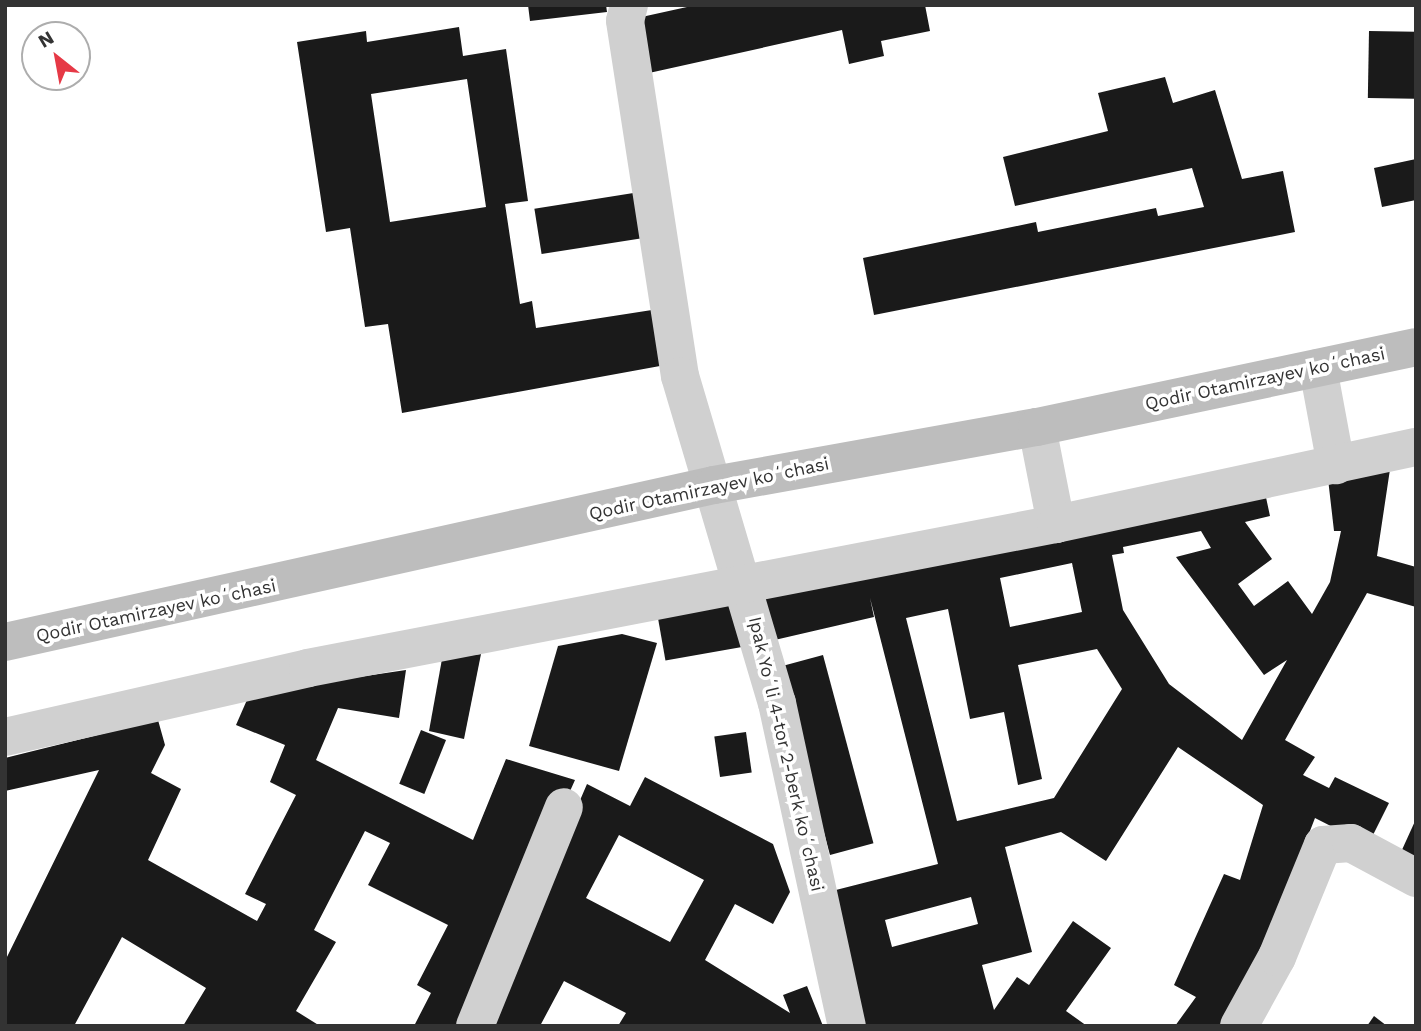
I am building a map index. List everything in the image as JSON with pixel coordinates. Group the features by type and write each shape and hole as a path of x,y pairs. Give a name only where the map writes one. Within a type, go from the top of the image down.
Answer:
{"main road":[{"name":"Qodir Otamirzayev koʻchasi","path":"5,642 714,485 1037,427 1416,347"}],"street":[{"name":"Ipak Yoʻli 4-tor 2-berk koʻchasi","path":"629,5 625,21 680,376 745,584 778,703 847,1026"},
{"path":"1318,368 1336,465"},
{"path":"1037,427 1056,524"},
{"path":"5,737 308,668 1056,524 1416,447"},
{"path":"475,1026 564,807"},
{"path":"1239,1026 1277,957 1323,845 1350,843 1416,878"}],"building":[{"path":"528,5 606,5 607,12 530,21"},
{"path":"696,5 925,5 930,31 881,41 884,56 849,64 842,30 649,73 637,18"},
{"path":"459,27 463,56 506,49 528,201 505,204 520,304 532,301 536,328 652,310 660,366 402,413 388,324 365,327 350,228 326,232 297,42 366,31 367,42","holes":["467,79 486,207 390,222 371,94"]},
{"path":"1369,31 1416,32 1415,99 1368,98"},
{"path":"1165,77 1173,103 1215,90 1242,179 1283,171 1295,232 874,315 863,258 1036,222 1038,232 1156,208 1158,216 1204,207 1192,168 1015,206 1003,157 1108,131 1098,93"},
{"path":"1416,159 1416,200 1382,207 1374,168"},
{"path":"646,191 653,236 542,254 534,209"},
{"path":"1392,456 1377,556 1416,567 1416,607 1367,593 1285,740 1315,757 1303,775 1329,788 1335,777 1389,803 1368,845 1315,818 1272,929 1221,1026 1175,1026 1196,997 1174,985 1224,874 1240,880 1263,805 1178,747 1106,861 1061,832 1005,847 1032,952 982,965 994,1010 1017,977 1029,985 1073,921 1111,948 1066,1011 1087,1026 863,1026 828,892 938,864 870,598 874,617 766,642 755,597 1264,488 1270,516 1245,522 1272,559 1238,584 1254,606 1288,581 1312,614 1330,582 1341,531 1334,531 1327,470","holes":["1201,531 1211,548 1176,557 1264,675 1287,660 1242,740 1169,684 1123,610 1112,555 1124,553 1123,547","1072,563 1082,612 1010,627 1000,578","948,609 970,719 1004,712 1018,785 1042,779 1018,665 1097,649 1122,689 1054,798 957,821 906,618","971,897 978,924 892,947 885,920"]},
{"path":"737,594 746,646 665,660 656,608"},
{"path":"622,634 657,643 619,771 529,746 558,646"},
{"path":"481,654 464,739 429,731 442,659"},
{"path":"823,655 873,843 830,855 780,667"},
{"path":"406,670 399,718 338,708 316,760 473,840 506,759 575,780 465,1026 414,1026 431,993 417,985 448,925 368,885 390,843 365,831 314,930 336,942 296,1011 320,1026 183,1026 206,988 122,937 74,1026 5,1026 5,961 99,770 5,791 5,758 158,720 165,745 151,773 181,789 148,860 257,921 266,904 245,894 296,795 270,782 285,745 236,725 250,693"},
{"path":"421,730 446,740 424,794 399,784"},
{"path":"746,732 752,773 720,777 714,736"},
{"path":"645,777 773,844 790,892 773,924 735,904 705,960 790,1013 783,995 807,986 823,1026 618,1026 626,1013 564,981 540,1026 483,1026 587,784 630,806","holes":["619,835 704,880 670,942 586,898"]},
{"path":"1416,819 1416,859 1401,852"},
{"path":"1374,1016 1387,1026 1367,1026"}]}
